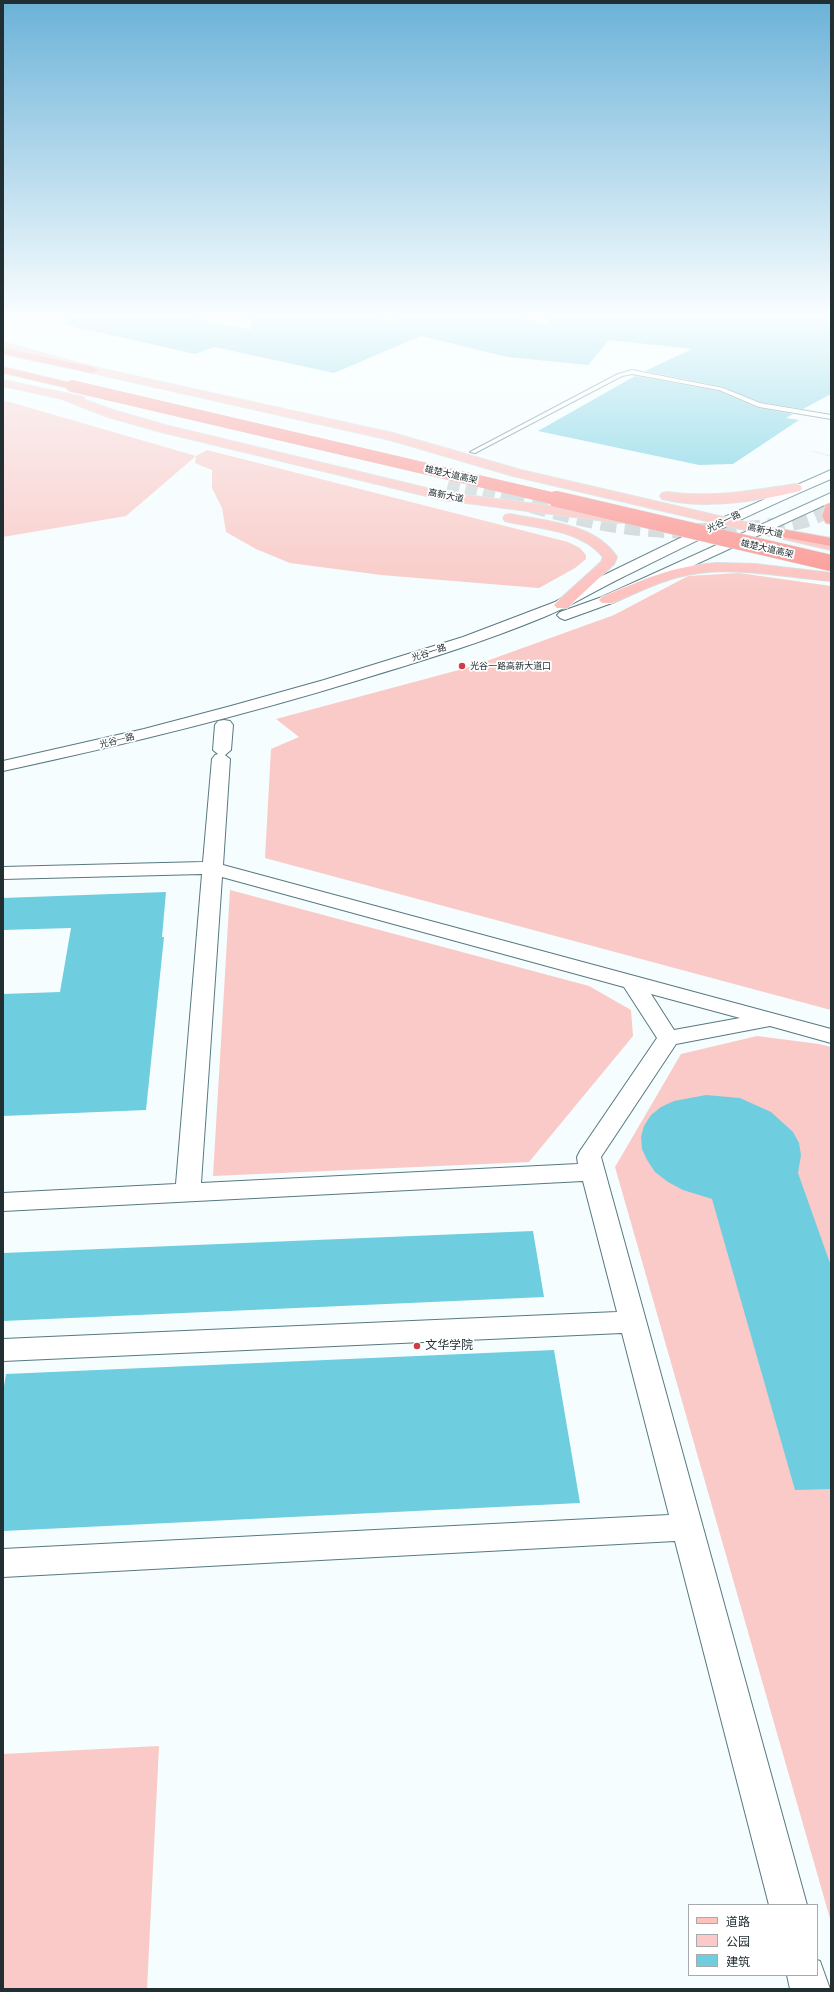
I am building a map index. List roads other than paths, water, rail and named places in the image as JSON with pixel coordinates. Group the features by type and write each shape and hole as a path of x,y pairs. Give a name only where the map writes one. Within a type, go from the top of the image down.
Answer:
{"highway":[{"name":"雄楚大道高架","path":"149,410 831,564"},
{"name":"雄楚大道高架","path":"241,410 831,550"},
{"path":"831,507 829,516 831,520"},
{"path":"759,529 831,542"}],"main road":[{"name":"高新大道","path":"104,410 161,428 535,509 606,517 831,570"},
{"name":"高新大道","path":"263,410 393,437 511,471 831,546"},
{"path":"393,437 473,452 674,497 734,498 795,488"},
{"path":"535,509 573,506 586,499 586,495 567,484"},
{"path":"445,490 470,508 585,536 606,550 610,557 607,564 562,604"},
{"path":"607,600 676,572 701,568 759,568 831,577"}],"street":[{"name":"光谷一路","path":"3,766 89,748 215,717 311,690 480,636 562,604 604,580 725,521 795,488 827,475"},
{"path":"827,475 816,484 818,487 831,490"},
{"name":"光谷一路","path":"3,777 92,758 224,725 409,672 512,636 607,600 831,497"},
{"path":"629,569 658,565 662,568 656,577"},
{"path":"188,1192 224,725"},
{"path":"3,873 213,868 831,1036"},
{"path":"632,982 668,1038"},
{"path":"770,1020 668,1038 589,1157 788,1904"},
{"path":"3,1202 593,1172"},
{"path":"3,1350 633,1322"},
{"path":"3,1563 688,1527"},
{"path":"806,1976 810,1989"}],"lane":[{"path":"473,452 554,410"},
{"path":"791,410 831,416"},
{"path":"814,410 831,416"},
{"path":"525,425 540,425 567,411"}],"tunnel":[{"path":"448,484 508,499"},
{"path":"508,499 512,500"},
{"path":"508,499 568,515 614,525 650,529 693,531 737,530 780,525 804,520 831,509"}],"place":[{"name":"光谷一路高新大道口","path":"462,666"},
{"name":"文华学院","path":"417,1346"}]}
